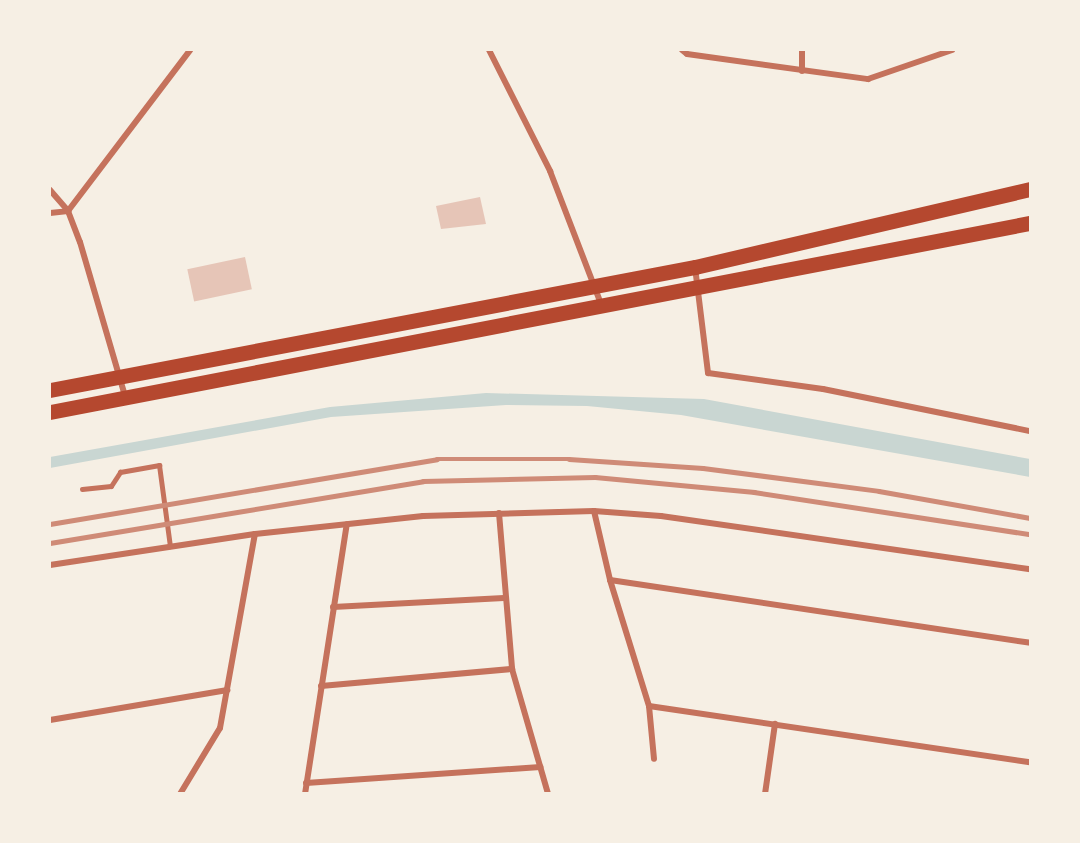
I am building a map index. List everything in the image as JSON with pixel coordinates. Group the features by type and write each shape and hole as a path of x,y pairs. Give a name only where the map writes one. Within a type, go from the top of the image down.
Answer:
{"highway":[{"path":"50,390 695,267 1030,189"},
{"path":"50,412 126,400 699,290 1030,223"}],"street":[{"path":"50,213 68,211 190,50"},
{"path":"489,50 550,171 602,307"},
{"path":"682,50 687,54 868,79 952,50"},
{"path":"802,50 802,71"},
{"path":"50,190 68,211 122,378 126,400"},
{"path":"695,267 708,373 823,389 1030,431"},
{"path":"82,489 111,486 120,472 159,465 170,546"},
{"path":"50,566 170,546 347,524 499,513 594,511 661,516 1030,569"},
{"path":"594,511 610,580 649,706 654,759"},
{"path":"499,513 504,598 512,669 548,794"},
{"path":"305,794 347,524"},
{"path":"180,794 220,728 255,534"},
{"path":"610,580 1030,644"},
{"path":"333,607 504,598"},
{"path":"321,686 512,669"},
{"path":"50,720 227,690"},
{"path":"649,706 1030,762"},
{"path":"765,794 775,724"},
{"path":"306,783 540,766"}],"shaded area":[{"path":"486,393 704,399 1030,459 1030,477 681,415 587,406 506,405 331,417 50,468 50,457 330,407"}],"building":[{"path":"480,197 486,224 441,229 436,206"},
{"path":"245,257 252,289 194,302 187,269"}],"railway":[{"path":"50,524 437,459 569,459 703,468 879,491 1030,518"},
{"path":"50,543 423,481 595,477 754,492 1030,534"}]}
